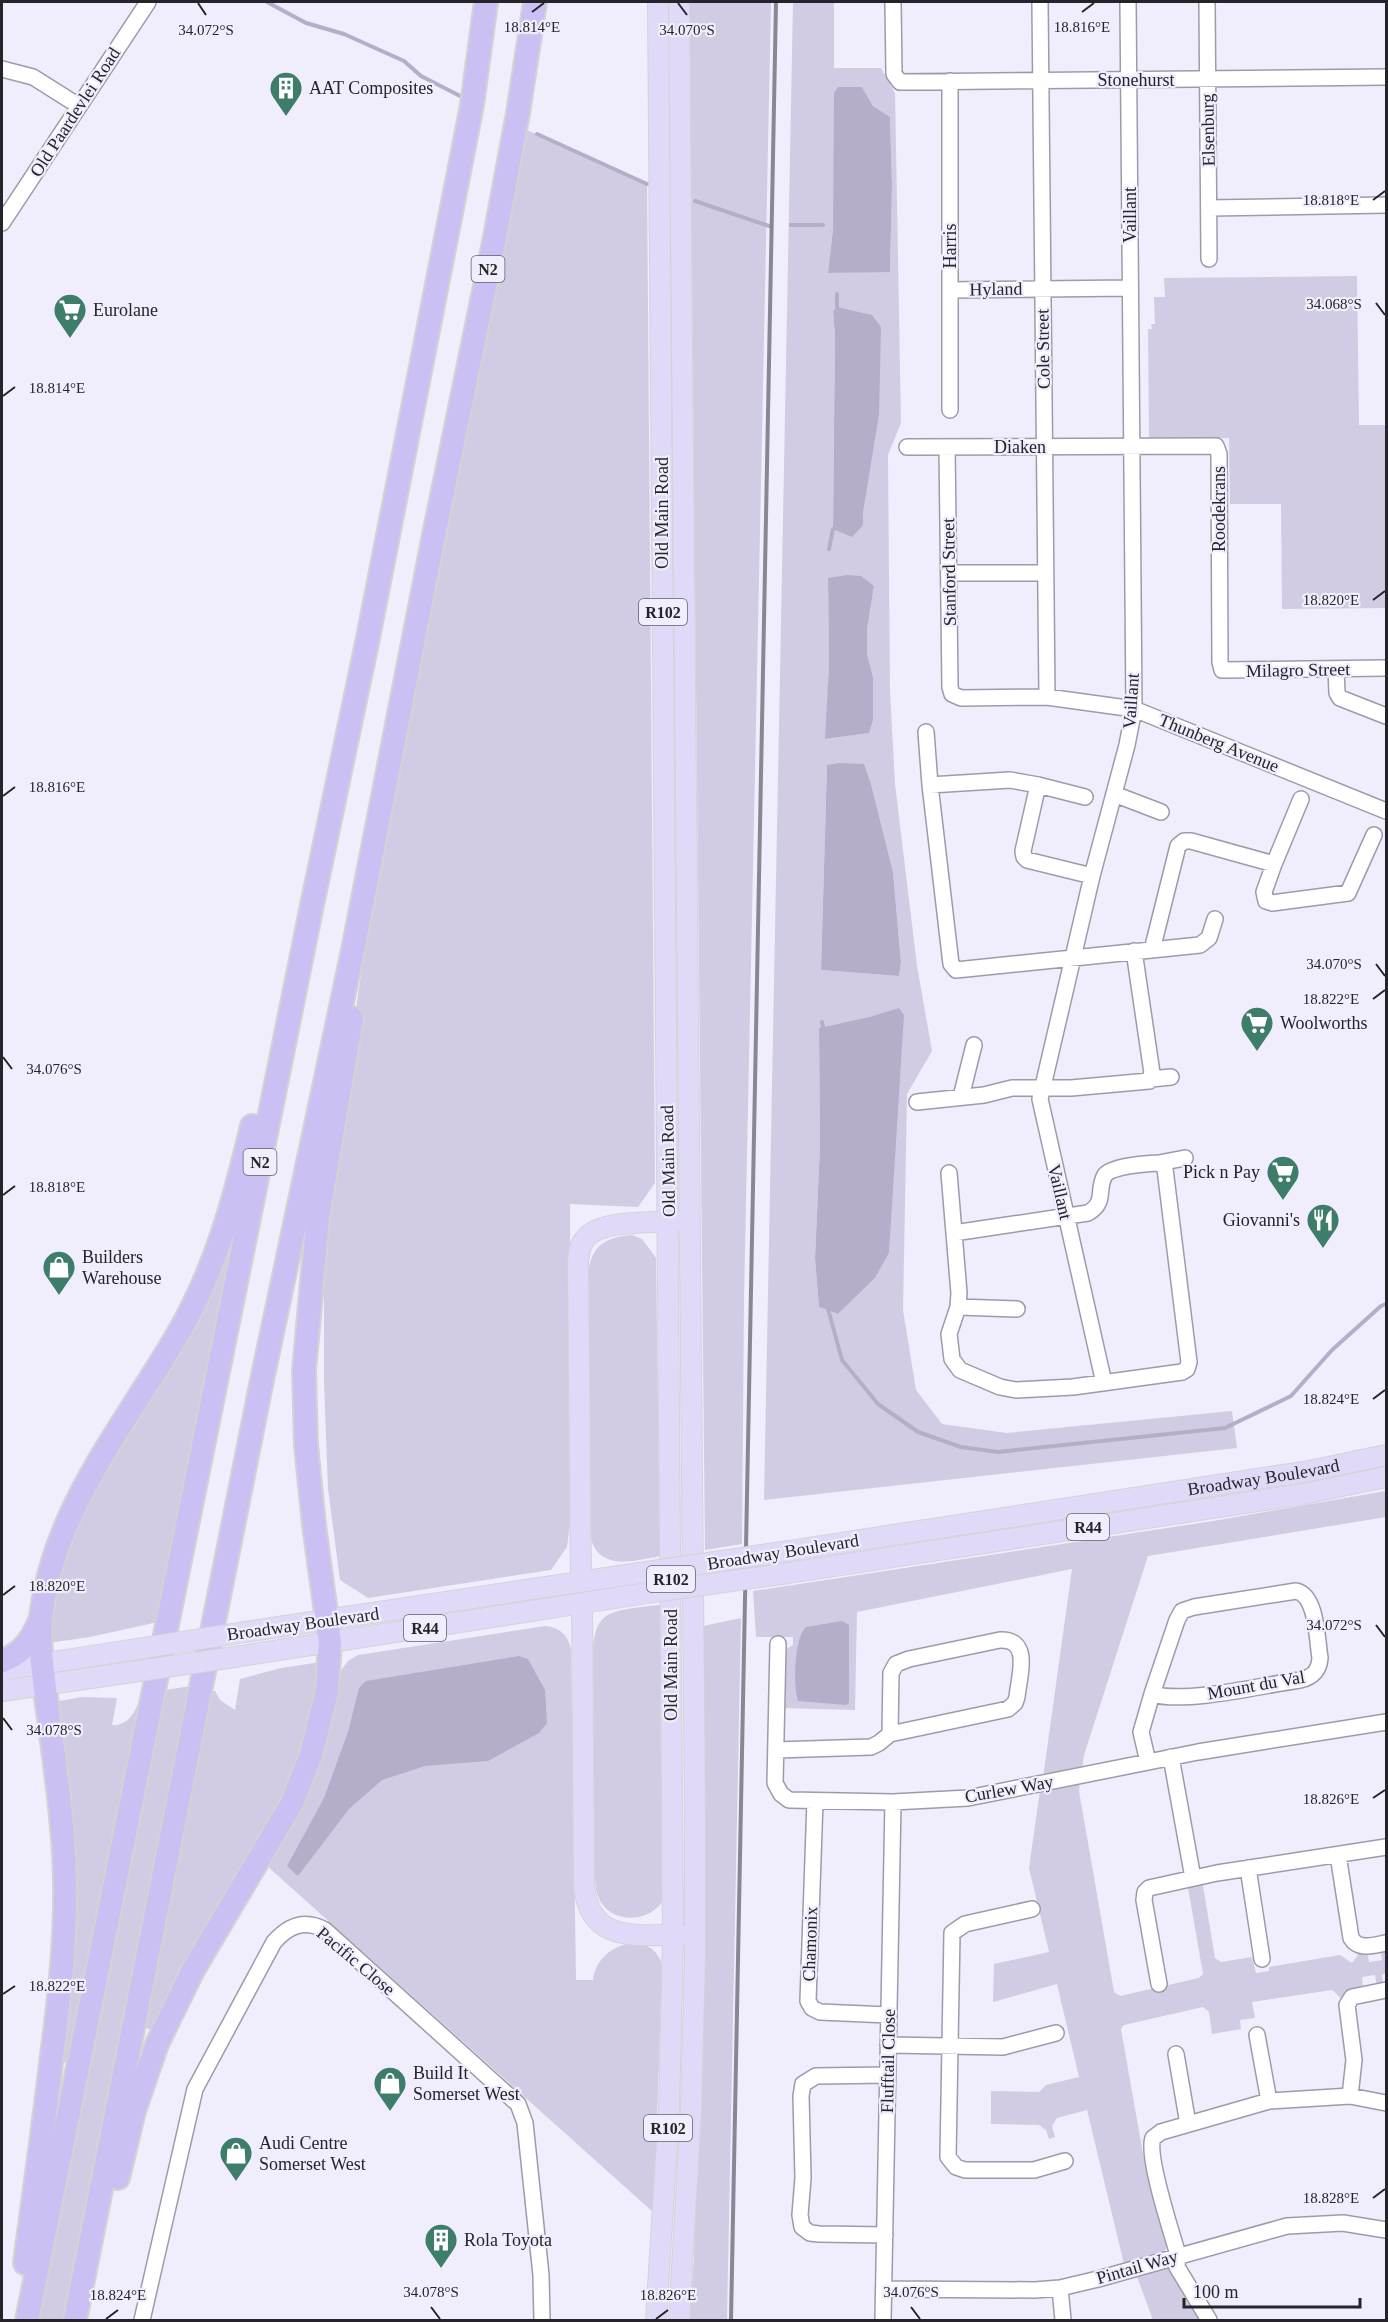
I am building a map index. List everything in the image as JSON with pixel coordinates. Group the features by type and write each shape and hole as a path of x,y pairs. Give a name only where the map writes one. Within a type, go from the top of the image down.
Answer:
{"highway":[{"name":"N2","path":"27,2320 312,904 368,638 472,105 486,2"},
{"name":"N2","path":"75,2320 262,1380 353,950 496,230 518,113 535,2"},
{"path":"2,1661 14,1656 24,1648 35,1632 41,1617 58,1548 74,1505 99,1460 179,1333 218,1249 240,1177 292,949 312,904"},
{"path":"85,2320 125,2145 157,2044 193,1970 269,1845 302,1779 311,1755 327,1690 328,1631 306,1445 304,1371 318,1216 351,1027 353,950"},
{"path":"16,2320 46,2106 65,1938 64,1853 44,1674 41,1617"}],"main road":[{"name":"Old Main Road","path":"656,2320 669,2109 673,1935 658,2"},
{"name":"Old Main Road","path":"679,2 695,1936 691,2110 679,2320"},
{"path":"581,1581 578,1262 580,1248 589,1235 616,1225 689,1221"},
{"name":"Broadway Boulevard","path":"2,1670 44,1674 125,1673 241,1656 328,1631 581,1581 1309,1471 1386,1455"},
{"name":"Broadway Boulevard","path":"2,1691 44,1674 130,1650 245,1632 328,1631 582,1603 1303,1494 1386,1477"},
{"path":"582,1603 584,1886 588,1908 599,1924 617,1932 695,1936"}],"street":[{"name":"Old Paardevlei Road","path":"2,223 148,2"},
{"name":"Stonehurst","path":"893,2 893,70 895,78 900,82 1386,77"},
{"name":"Cole Street","path":"1040,2 1047,697"},
{"name":"Vaillant","path":"1104,1383 1040,1102 1041,1089 1072,957 1127,745 1134,709 1128,2"},
{"name":"Elsenburg","path":"1207,2 1209,259"},
{"path":"2,69 33,77 79,106"},
{"name":"Harris","path":"950,81 950,410"},
{"path":"1209,208 1386,204"},
{"name":"Hyland","path":"950,290 1130,288"},
{"name":"Roodekrans","path":"1132,446 1214,445 1218,448 1220,658"},
{"name":"Diaken","path":"907,447 1132,446"},
{"name":"Stanford Street","path":"947,447 950,687 954,696"},
{"path":"949,573 1045,573"},
{"name":"Milagro Street","path":"1220,658 1221,667 1226,671 1386,668"},
{"path":"1336,669 1337,693 1340,698 1386,716"},
{"name":"Thunberg Avenue","path":"954,696 961,698 1047,697 1134,709 1386,809"},
{"path":"926,732 930,785 953,968 959,971 1200,945 1209,938 1215,919"},
{"path":"930,785 1010,780 1085,797"},
{"path":"1038,785 1024,857 1027,860 1092,876"},
{"path":"1114,794 1161,812"},
{"path":"1301,799 1264,892 1264,897 1269,903 1345,895 1352,888 1374,835"},
{"name":"Thunberg Avenue","path":"1371,804 1386,818"},
{"path":"1152,950 1180,843 1191,841 1274,864"},
{"path":"1134,951 1151,1079"},
{"path":"961,1097 974,1045"},
{"path":"917,1102 984,1095 1012,1088 1094,1087 1147,1082 1151,1079 1171,1077"},
{"path":"954,1233 1088,1213 1094,1209 1101,1198 1104,1177 1110,1171 1185,1158"},
{"path":"949,1173 959,1293 958,1308 950,1327 951,1350 956,1366 965,1372 1000,1387 1016,1390 1104,1383 1182,1372 1188,1367 1165,1169 1159,1163"},
{"path":"958,1308 1017,1309"},
{"name":"Mount du Val","path":"1148,1762 1141,1732 1152,1694 1177,1620 1186,1609 1292,1591 1301,1592 1309,1600 1320,1658 1320,1666 1313,1675 1300,1680 1193,1696 1171,1698 1152,1694"},
{"path":"776,1750 871,1747 890,1734 1008,1709 1017,1697 1022,1657 1018,1646 1008,1640 1000,1640 909,1659 896,1664 891,1672 890,1734"},
{"name":"Curlew Way","path":"778,1644 775,1783 781,1794 789,1800 893,1802 943,1800 997,1794 1171,1757 1386,1722"},
{"path":"1171,1757 1193,1878"},
{"name":"Chamonix","path":"815,1801 808,2001 812,2008 820,2012 888,2014"},
{"name":"Flufftail Close","path":"883,2320 893,1802"},
{"path":"1159,1984 1144,1900 1145,1892 1155,1885 1386,1847"},
{"path":"1338,1855 1353,1942 1364,1946 1386,1943"},
{"path":"1248,1868 1262,1959"},
{"path":"1032,1909 965,1924 952,1933 947,2151 952,2165 965,2169 1040,2169 1065,2161"},
{"name":"Pacific Close","path":"142,2320 195,2089 274,1942 288,1928 310,1924 325,1930 518,2104 525,2123 542,2275 542,2320"},
{"path":"1350,2096 1354,2060 1347,2005 1352,1997 1386,1990"},
{"path":"888,2045 1003,2047 1056,2033"},
{"path":"1257,2035 1269,2101"},
{"path":"1176,2054 1188,2124"},
{"path":"885,2235 819,2234 810,2233 802,2227 800,2215 803,2171 801,2096 803,2084 816,2076 888,2075"},
{"path":"1209,2320 1177,2267 1178,2255 1157,2176 1151,2142 1161,2132 1269,2101 1350,2096 1386,2103"},
{"name":"Pintail Way","path":"884,2289 1035,2290 1059,2288 1287,2226 1343,2223 1386,2230"},
{"path":"1059,2288 1063,2320"}],"shaded area":[{"path":"689,2 771,2 744,1299 742,1544 705,1550"},
{"path":"793,2 834,2 834,68 881,68 895,93 901,423 888,455 890,691 895,784 917,966 932,1051 907,1094 903,1310 916,1390 942,1424 1007,1433 1232,1411 1237,1448 764,1500","holes":["862,87 873,106 890,117 892,186 890,271 828,273 833,229","837,307 843,309 863,525 833,529 835,335 833,311","828,578 874,586 867,630 867,654 873,677 868,733 826,739 829,665","863,764 871,784 893,872 901,962 899,976 821,970 827,766","873,1016 890,1228 889,1253 875,1278 838,1314 819,1307 815,1259 820,1145 819,1028"]},
{"path":"838,87 862,87 873,106 890,117 892,186 890,272 828,273 833,229 834,93"},
{"path":"527,130 647,184 655,1183 638,1207 570,1204 571,1514 567,1547 551,1570 368,1598 340,1580 328,1489 324,1382 324,1275 333,1174 372,896"},
{"path":"1357,276 1359,425 1385,425 1386,608 1282,609 1281,504 1230,504 1229,438 1149,439 1148,329 1152,329 1151,324 1155,324 1154,297 1165,297 1164,278"},
{"path":"837,307 872,315 881,327 879,415 863,512 863,525 852,537 833,529 835,335 833,311"},
{"path":"847,575 861,576 874,586 867,630 867,654 873,677 873,720 869,733 825,739 829,665 828,578"},
{"path":"864,764 871,784 893,872 901,962 899,976 821,970 827,765"},
{"path":"899,1008 904,1015 889,1253 875,1278 838,1314 819,1307 815,1259 820,1145 819,1028"},
{"path":"240,1215 158,1622 90,1637 48,1643 47,1628 69,1539"},
{"path":"632,1235 642,1239 656,1258 660,1556 620,1561 602,1556 591,1539 588,1279 591,1260 599,1246 613,1238"},
{"path":"1386,1491 1386,1517 1148,1556 1084,1755 1082,1770 1043,1778 1072,1569 857,1612 855,1710 782,1708 783,1651 793,1645 793,1637 756,1637 753,1591 1213,1521"},
{"path":"660,1605 662,1902 648,1914 630,1918 612,1913 605,1907 599,1899 596,1888 593,1648 597,1627 611,1613"},
{"path":"741,1618 727,2320 689,2320 694,2260 703,1626"},
{"path":"842,1621 849,1625 849,1703 846,1705 798,1701 795,1685 796,1662 802,1633 806,1627"},
{"path":"545,1626 563,1633 571,1650 576,1980 593,1980 597,1966 605,1956 615,1948 626,1944 649,1947 657,1954 662,1965 654,2213 266,1865 340,1672 348,1661 358,1655"},
{"path":"519,1656 528,1659 545,1690 547,1723 539,1733 488,1761 425,1766 382,1780 349,1809 298,1876 287,1866 324,1798 348,1732 359,1688 366,1681"},
{"path":"321,1662 301,1768 157,2030 144,2028 212,1691 215,1691 220,1700 235,1710 240,1679 281,1668"},
{"path":"192,1686 64,2320 36,2320 164,1690"},
{"path":"143,1696 68,2063 58,2061 54,1702 82,1697 117,1698 112,1725 118,1725 131,1717 140,1697"},
{"path":"1080,1782 1079,1791 1114,1992 1120,1996 1199,1978 1203,1974 1187,1882 1202,1880 1215,1958 1221,1962 1252,1957 1256,1973 1269,1971 1269,1967 1340,1955 1352,1963 1361,1950 1367,1950 1369,1962 1382,1960 1380,1948 1386,1947 1386,1973 1382,1975 1383,1985 1377,1986 1375,1975 1362,1977 1363,1989 1343,2000 1332,1990 1252,2002 1255,2018 1240,2020 1241,2029 1212,2034 1209,2012 1203,2007 1124,2025 1121,2029 1146,2171 1168,2243 1162,2253 1124,2264 1087,2110 1057,2118 1052,2126 1055,2137 1049,2139 1046,2130 1039,2125 991,2124 991,2091 1039,2092 1046,2085 1079,2077 1057,1984 993,2002 994,1964 1049,1952 1029,1868 1040,1790"},
{"path":"1165,2268 1172,2270 1202,2320 1153,2320 1136,2274"}],"waterway":[{"path":"267,2 306,23 344,34 404,61 421,76 464,98"},
{"path":"537,134 647,184"},
{"path":"695,201 769,226"},
{"path":"791,225 823,225"},
{"path":"837,294 837,307"},
{"path":"829,549 833,529"},
{"path":"822,1022 824,1031"},
{"path":"827,1305 842,1360 878,1404 918,1432 961,1447 998,1452 1225,1428 1291,1396 1332,1350 1386,1304"}],"railway":[{"path":"731,2320 776,2"}],"place":[{"name":"AAT Composites","path":"286,117"},
{"name":"Eurolane","path":"70,339"},
{"name":"Woolworths","path":"1257,1052"},
{"name":"Pick n Pay","path":"1283,1201"},
{"name":"Giovanni's","path":"1323,1249"},
{"name":"Builders Warehouse","path":"59,1296"},
{"name":"Build It Somerset West","path":"390,2112"},
{"name":"Audi Centre Somerset West","path":"236,2182"},
{"name":"Rola Toyota","path":"441,2269"}]}
